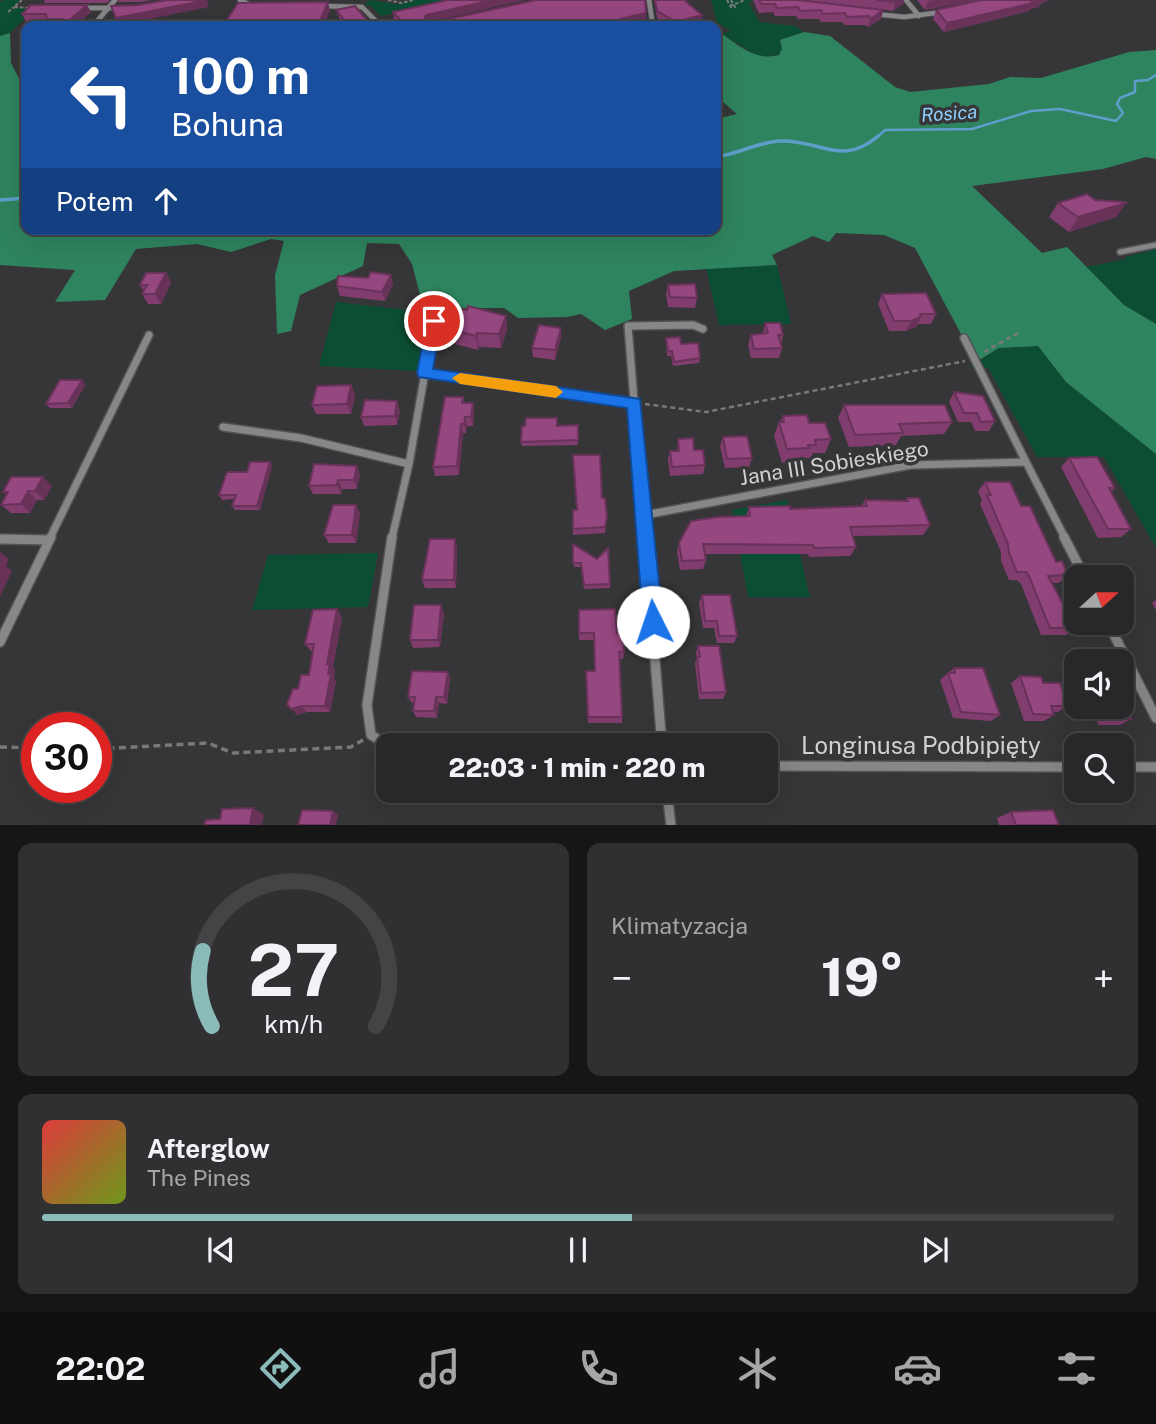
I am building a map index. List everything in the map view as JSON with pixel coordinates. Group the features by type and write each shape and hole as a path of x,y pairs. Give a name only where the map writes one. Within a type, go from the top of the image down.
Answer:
{"street":[{"path":"97,21 115,0"},
{"path":"240,0 246,5 260,7"},
{"path":"649,0 652,21"},
{"path":"906,0 919,16"},
{"path":"313,6 362,7 376,21"},
{"path":"72,8 124,8"},
{"path":"868,13 919,16 944,12"},
{"path":"1120,253 1156,245"},
{"path":"376,738 371,735 367,705 390,547 409,464 434,321"},
{"path":"661,733 628,326 693,325 703,329"},
{"path":"0,642 149,335"},
{"path":"964,338 1078,565"},
{"path":"425,373 635,403"},
{"path":"223,427 301,438 409,464"},
{"name":"Jana III Sobieskiego","path":"645,515 911,465 1026,461"},
{"path":"0,540 49,540"},
{"path":"1114,635 1156,718"},
{"name":"Longinusa Podbipięty","path":"778,766 1064,766"},
{"path":"1134,766 1156,766"},
{"path":"668,803 671,825"}],"path":[{"path":"9,12 22,0"},
{"path":"388,0 401,3 414,0"},
{"path":"727,0 731,8 745,0"},
{"path":"731,0 736,9"},
{"path":"14,7 36,8"},
{"path":"635,403 706,412 960,364 1002,344 1020,332"},
{"path":"112,748 208,743 233,753 312,749 351,747 371,735"},
{"path":"0,747 21,748"}],"green space":[{"path":"20,0 8,13 15,8 35,8 10,33 0,36 0,2"},
{"path":"370,0 395,4 416,0 450,0 381,16 371,6 364,4"},
{"path":"711,0 754,0 749,2 759,22 795,26 804,32 780,40 782,49 779,55 759,57 722,34 730,31 721,25 721,21 717,21"},
{"path":"804,32 830,36 895,87 910,92 989,84 1010,77 1041,78 1129,52 1156,50 1156,159 1146,157 1103,169 972,186 1042,253 1067,247 1124,305 1156,324 1156,454 1066,382 1038,346 999,348 976,362 915,248 884,235 836,233 829,242 813,236 772,255 777,265 674,271 629,291 632,319 605,330 581,314 567,317 518,318 504,308 447,308 422,302 412,264 399,244 367,243 363,266 300,295 291,331 277,334 275,275 284,241 271,239 231,252 197,244 136,249 105,300 55,302 75,270 0,265 0,36 10,33 11,63 21,82 21,235 721,235 721,118 737,114 721,100 721,34 749,52 763,56 779,55 782,49 780,40"},
{"path":"1156,249 1156,324 1124,305 1086,267 1126,259 1125,257"},
{"path":"777,265 791,324 719,325 706,268"},
{"path":"336,302 416,311 412,333 421,342 419,371 319,366"},
{"path":"1038,346 1066,382 1156,454 1156,548 1104,457 1037,457 988,368 970,367 999,348"},
{"path":"787,500 810,597 748,597 732,510"},
{"path":"378,553 368,607 252,610 268,555"}],"building":[{"path":"168,0 207,0 116,18 111,6 138,5"},
{"path":"448,0 492,0 426,15 426,21 401,21 393,12"},
{"path":"536,0 645,0 646,13 620,19 623,21 439,21"},
{"path":"655,0 684,0 702,15 674,21 657,11"},
{"path":"759,0 798,0 883,10 871,19 869,16 847,17 845,13 823,14 821,10 800,11 798,7 777,8 775,4 761,4"},
{"path":"981,0 1037,0 947,23 936,10"},
{"path":"328,2 320,21 226,21 238,3"},
{"path":"31,5 87,5 71,21 47,19 46,14 22,14"},
{"path":"355,6 368,21 345,21 336,10"},
{"path":"1087,194 1095,200 1126,203 1078,217 1058,203"},
{"path":"371,272 391,275 382,292 337,286 338,276 368,278"},
{"path":"146,273 166,273 155,294 142,294 147,285 140,285"},
{"path":"695,284 697,298 670,297 668,285"},
{"path":"926,293 936,314 920,314 921,317 911,321 894,321 882,294"},
{"path":"468,306 506,316 499,334 477,333 476,336 452,330 461,309 467,310"},
{"path":"765,323 780,323 783,335 778,335 782,348 754,349 751,335 768,333"},
{"path":"539,325 561,328 555,350 532,348"},
{"path":"680,337 681,344 698,343 700,358 674,362 672,351 668,351 666,338"},
{"path":"60,380 82,380 68,403 46,404"},
{"path":"351,385 347,404 312,405 317,386"},
{"path":"954,392 983,396 995,421 981,422 977,413 964,413"},
{"path":"445,397 463,397 462,403 473,403 471,417 465,417 464,424 461,424 457,466 433,467"},
{"path":"365,400 397,401 395,416 361,417"},
{"path":"844,405 945,405 952,422 899,424 903,433 855,435"},
{"path":"807,415 809,423 825,423 831,439 815,440 816,445 808,445 809,448 787,449 779,422 784,422 783,416"},
{"path":"526,418 557,418 557,426 578,425 578,440 521,442 522,426 525,426"},
{"path":"747,436 752,458 727,459 723,437"},
{"path":"693,438 694,450 703,450 705,465 672,467 670,451 679,451 678,439"},
{"path":"573,455 600,455 602,498 605,498 607,517 605,527 573,529 573,510 577,510"},
{"path":"1097,457 1115,488 1109,488 1131,529 1108,529 1069,458"},
{"path":"250,462 270,462 257,506 232,506 236,495 219,495 227,472 247,472"},
{"path":"314,464 357,466 354,480 338,480 337,485 309,486"},
{"path":"11,477 43,477 35,491 28,491 21,504 1,505 8,492 3,492"},
{"path":"985,482 1010,482 1021,506 1030,506 1056,562 1062,561 1064,575 1048,576 1064,606 1064,628 1050,628 1029,576 1026,572 1017,572 987,495 991,495"},
{"path":"907,498 919,498 930,525 850,527 856,547 703,544 706,560 682,561 679,543 691,521 750,516 749,507 790,506 790,509 867,506 865,500 908,501"},
{"path":"333,505 356,505 352,535 324,535"},
{"path":"430,539 455,539 454,580 422,580"},
{"path":"573,544 597,559 608,548 610,584 584,585 581,563 573,563"},
{"path":"702,595 730,595 737,636 719,636 717,621 705,621"},
{"path":"414,605 441,605 438,640 410,640"},
{"path":"337,609 327,664 330,663 328,674 331,674 325,706 301,706 291,709 287,704 293,689 298,689 301,675 309,675 314,644 305,644 313,610"},
{"path":"615,609 617,633 623,632 624,652 619,652 622,717 588,717 586,671 595,671 594,633 579,633 579,610"},
{"path":"698,646 719,646 726,692 701,693"},
{"path":"954,668 983,668 1000,715 961,712 948,673 955,673"},
{"path":"412,671 448,672 444,697 436,697 434,711 413,711 415,697 408,697"},
{"path":"1020,676 1041,677 1043,683 1060,683 1064,706 1051,706 1054,715 1033,714"},
{"path":"253,808 250,825 204,825 206,820 220,819 222,809"},
{"path":"302,810 333,811 330,825 298,825"},
{"path":"1053,810 1059,825 1016,825 1011,812"}],"waterway":[{"name":"Rosica","path":"876,138 885,130 972,129 1031,111 1060,109 1116,121 1123,113 1117,104 1120,98 1135,92 1135,81 1148,80 1156,75"},
{"name":"Rosica","path":"721,156 780,141 830,150 853,150 878,136"},
{"name":"Rosica","path":"0,200 21,198"}],"slow traffic":[{"path":"460,378 556,392"}],"route":[{"path":"434,321 425,373 635,403 653,622"}]}
